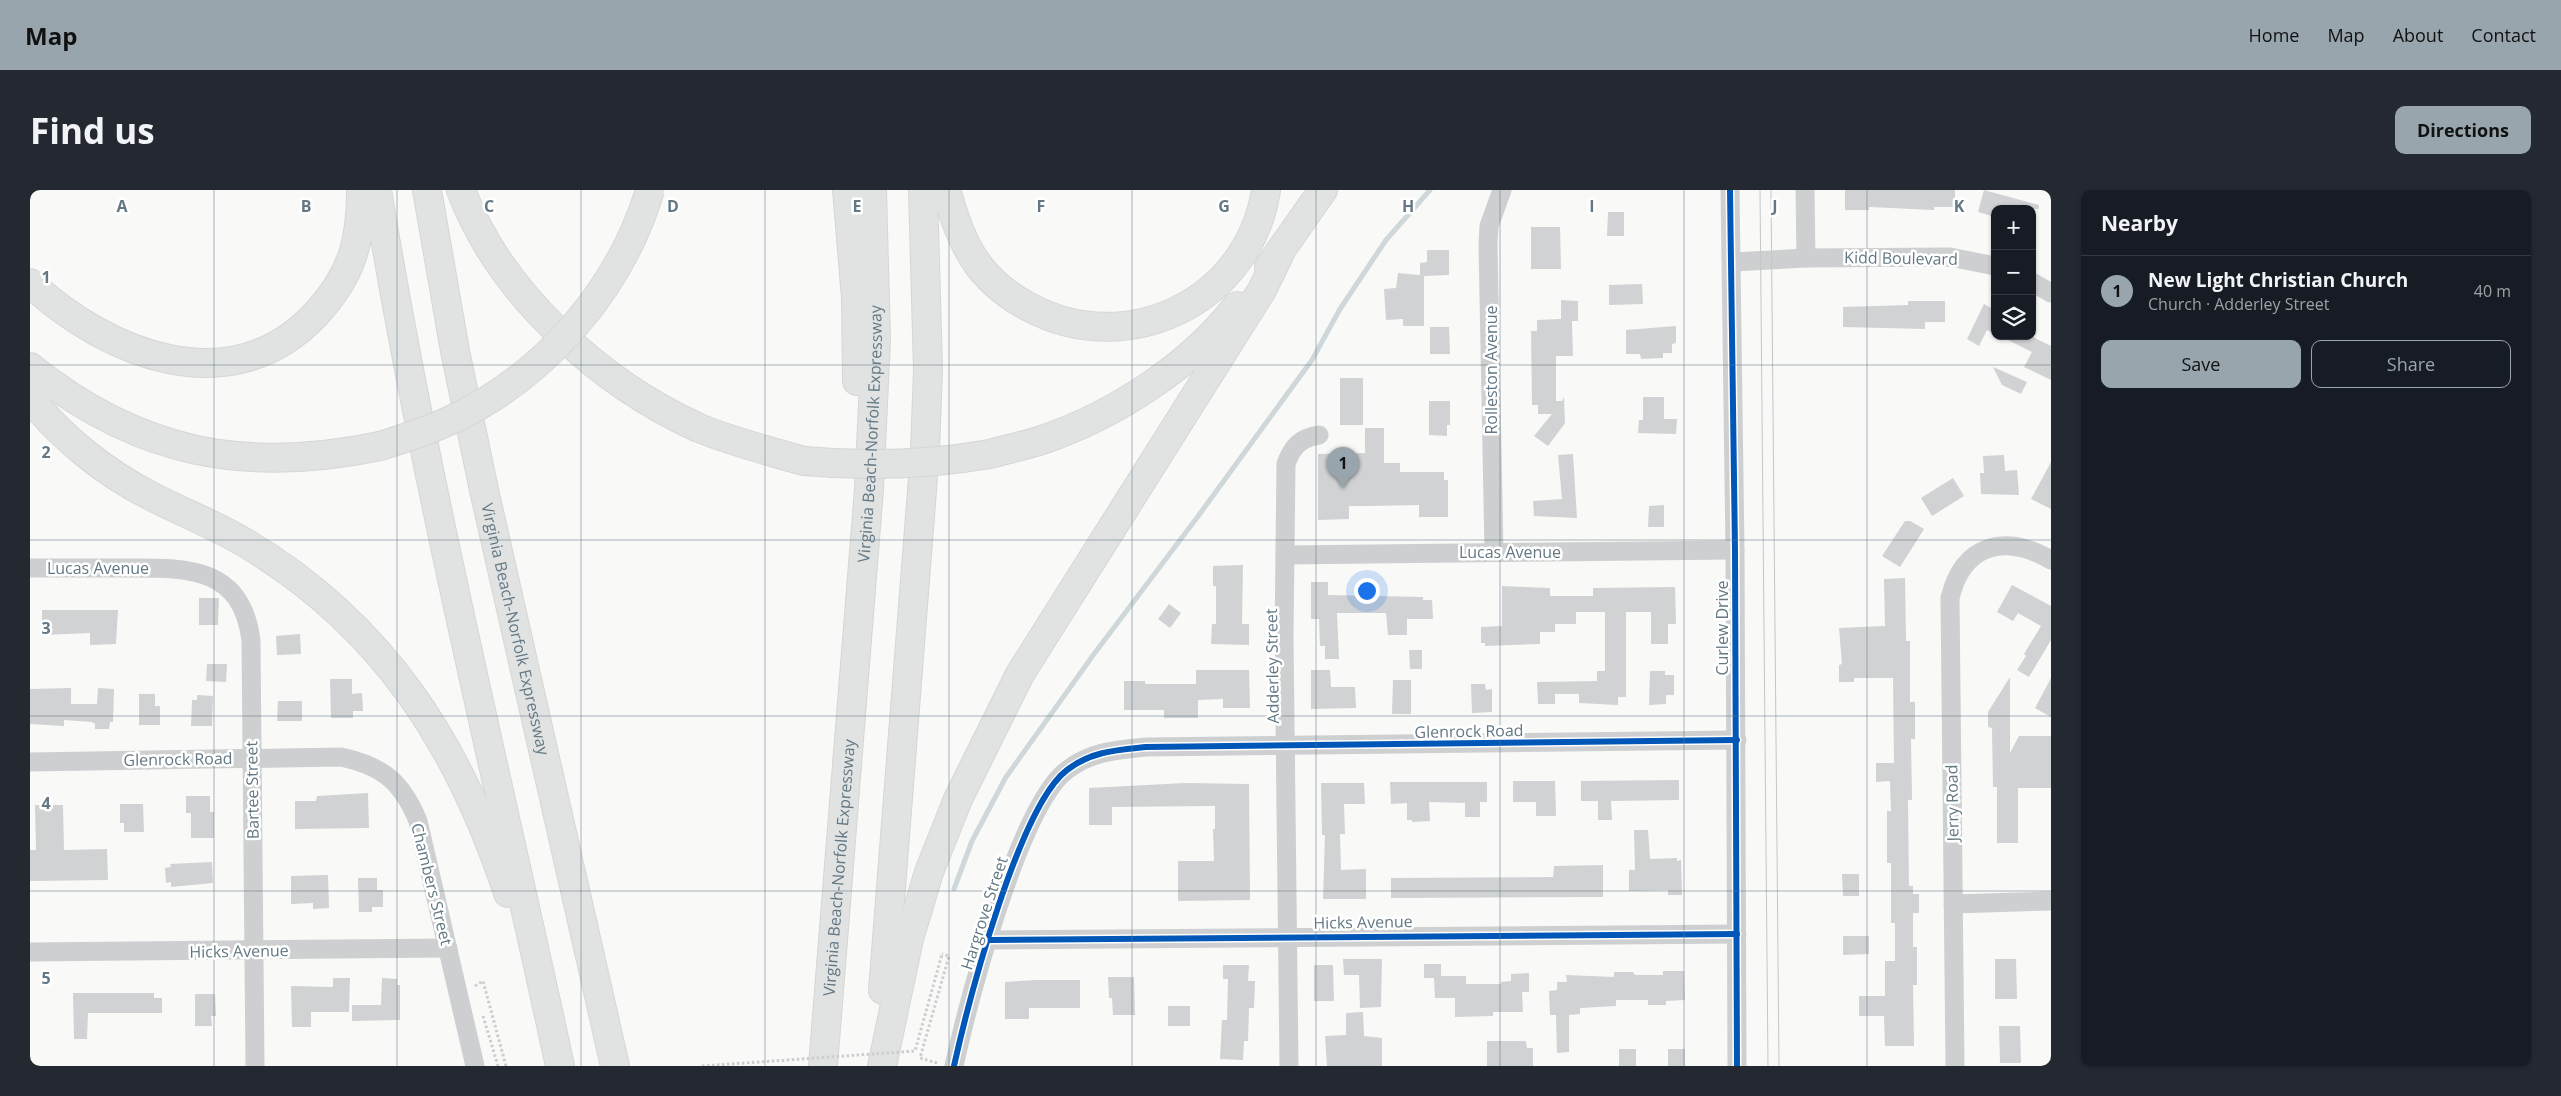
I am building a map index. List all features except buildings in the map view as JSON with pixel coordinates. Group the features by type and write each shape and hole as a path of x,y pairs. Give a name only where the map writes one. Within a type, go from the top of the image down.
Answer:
{"highway":[{"path":"30,283 52,303 80,323 110,340 154,355 201,364 227,362 253,356 280,344 309,321 329,300 344,278 353,259 359,236 360,190"},
{"path":"377,190 400,329 428,468 560,1066"},
{"name":"Virginia Beach-Norfolk Expressway","path":"427,190 454,351 615,1066"},
{"path":"461,190 468,208 511,278 570,345 626,387 683,419 733,441 804,461 894,466 938,463 990,454 1045,439 1092,419 1158,380 1227,320 1280,253 1324,190"},
{"path":"30,367 84,406 118,424 186,448 224,455 264,459 339,454 380,446 456,418 492,397 525,373 555,346 587,311 610,281 629,246 650,190"},
{"path":"847,190 856,298 857,453 863,553"},
{"name":"Virginia Beach-Norfolk Expressway","path":"823,1066 869,489 876,340 872,190"},
{"path":"877,1066 925,452 928,360 923,190"},
{"path":"946,190 957,226 967,246 980,266 996,284 1017,300 1059,320 1082,325 1106,327 1130,326 1176,312 1214,286 1233,266 1248,243 1259,218 1266,190"},
{"path":"882,1066 909,939 929,872 958,799 1020,674 1262,290 1280,253"},
{"path":"30,398 62,432 119,478 150,496 201,518 240,540 296,576 353,624 391,666 420,705 445,745 465,784 500,868 548,1012"}],"street":[{"name":"Rolleston Avenue","path":"1494,552 1488,245 1489,226 1502,190"},
{"name":"Curlew Drive","path":"1730,190 1733,262 1737,1066"},
{"path":"1733,262 1806,258 1804,190"},
{"name":"Kidd Boulevard","path":"1806,258 1950,257 1991,265"},
{"path":"2036,284 2051,293"},
{"name":"Adderley Street","path":"1289,1066 1286,464 1290,451 1300,441 1319,435"},
{"name":"Jerry Road","path":"1955,1066 1950,598 1954,580 1962,567 1980,552 2006,545 2018,546 2034,550 2051,560"},
{"name":"Lucas Avenue","path":"1285,555 1735,550"},
{"name":"Lucas Avenue","path":"30,568 166,568"},
{"name":"Bartee Street","path":"166,568 195,570 214,578 235,594 244,608 251,641 255,1066"},
{"name":"Glenrock Road","path":"1202,747 1736,740"},
{"name":"Hargrove Street","path":"954,1066 963,1026 989,940 1023,840 1042,802 1066,771 1085,758 1103,751 1146,747 1202,747"},
{"name":"Glenrock Road","path":"30,762 326,757"},
{"name":"Chambers Street","path":"326,757 360,761 381,770 398,784 410,802 418,821 475,1066"},
{"path":"1953,904 2051,901"},
{"name":"Hicks Avenue","path":"989,940 1737,934"},
{"name":"Hicks Avenue","path":"30,952 448,948"}],"path":[{"path":"702,1066 915,1050 942,954 949,956 920,1058 945,1066"},
{"path":"477,994 474,985 484,982 506,1066"},
{"path":"482,1012 498,1066"}],"waterway":[{"path":"954,889 972,841 1006,777 1094,654 1196,519 1312,360 1340,309 1386,240 1430,190"}],"tram line":[{"path":"1760,190 1768,1066"},
{"path":"1771,190 1779,1066"}],"cycle path":[{"path":"1730,190 1735,550 1737,1066"},
{"path":"954,1066 983,954 1014,863 1031,823 1049,790 1067,770 1095,755 1146,747 1737,740"},
{"path":"989,940 1737,934"}],"place":[{"name":"New Light Christian Church","path":"1343,488"}]}
